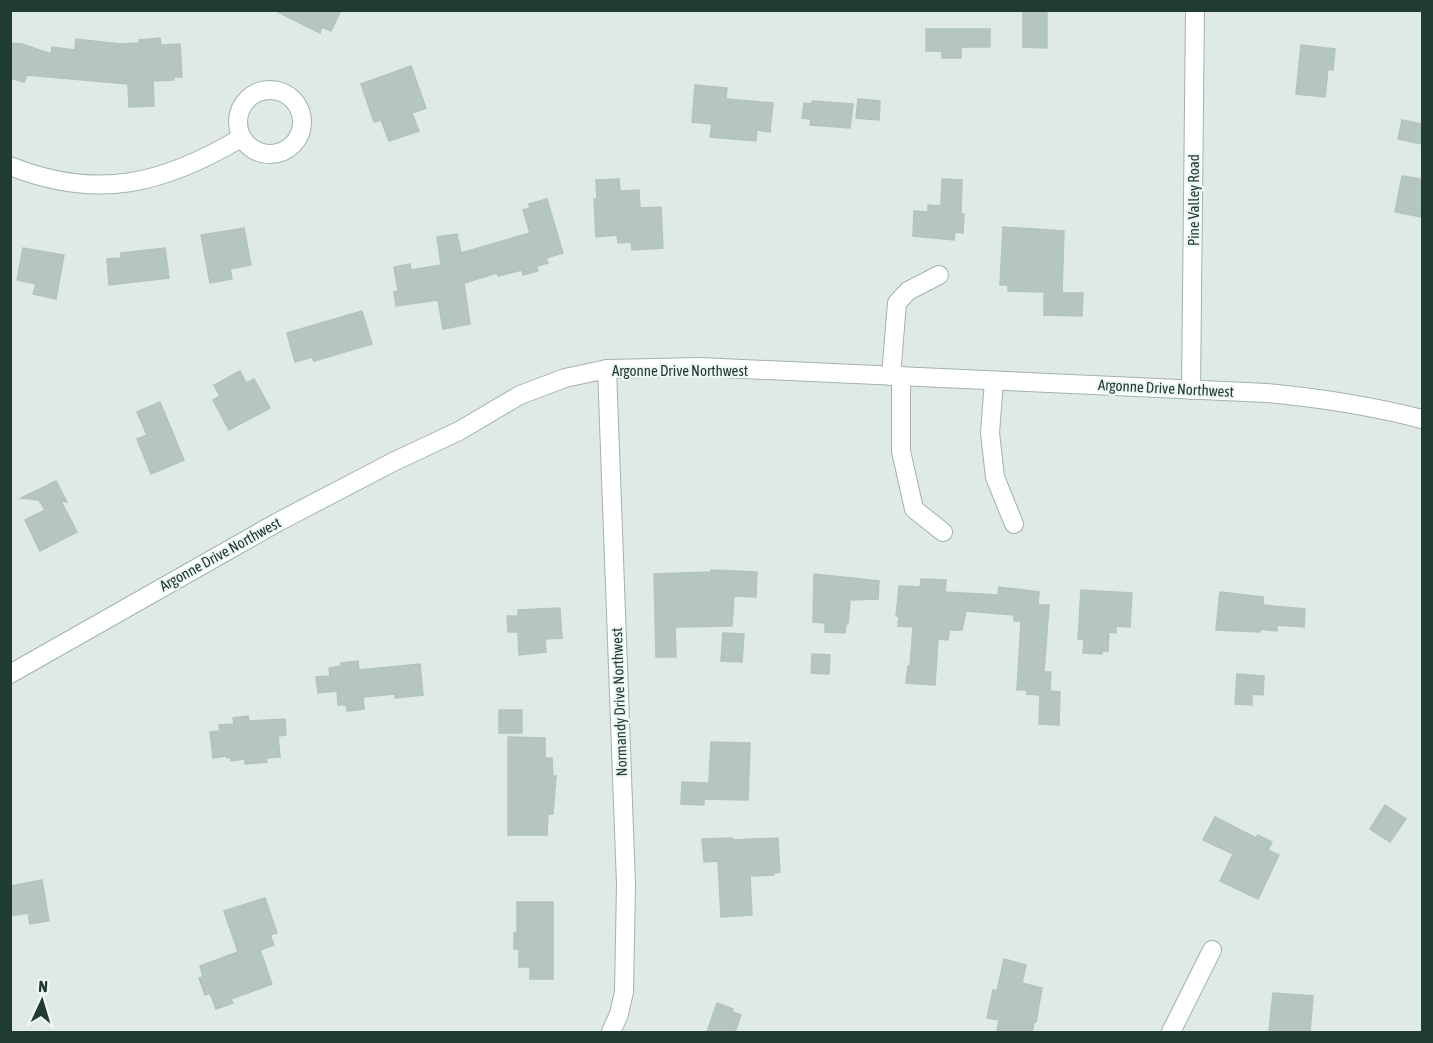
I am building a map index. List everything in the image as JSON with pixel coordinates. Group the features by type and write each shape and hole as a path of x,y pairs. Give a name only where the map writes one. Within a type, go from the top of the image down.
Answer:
{"street":[{"name":"Pine Valley Road","path":"1191,390 1195,10"},
{"path":"10,166 37,177 64,183 112,185 141,181 165,174 207,158 241,138"},
{"path":"939,275 908,291 897,303 896,376 900,451 914,509 943,532"},
{"name":"Argonne Drive Northwest","path":"10,674 278,522 393,462 459,431 520,395 565,378 607,369 700,367 1267,393 1327,399 1422,419"},
{"name":"Normandy Drive Northwest","path":"607,369 626,885 624,992 612,1032"},
{"path":"994,381 990,433 995,477 1014,524"},
{"path":"1171,1032 1212,950"}],"building":[{"path":"274,10 341,10 331,31 322,27 320,33"},
{"path":"1045,10 1047,13 1047,48 1023,47 1023,11"},
{"path":"926,29 990,29 990,47 961,47 961,58 942,58 942,51 926,51"},
{"path":"160,38 161,45 180,44 182,77 174,77 174,80 153,81 154,106 129,107 128,84 27,75 24,82 10,78 10,43 22,44 51,54 52,47 75,50 76,39 120,44 140,43 139,40"},
{"path":"1301,45 1335,49 1333,70 1328,69 1325,97 1296,94"},
{"path":"411,66 426,108 412,113 419,131 389,141 381,120 374,122 361,84"},
{"path":"695,85 727,88 726,99 773,103 770,132 757,130 756,141 710,137 712,124 692,122"},
{"path":"858,99 880,101 879,120 856,118"},
{"path":"812,101 853,104 850,128 810,125 811,119 802,118 804,103 812,104"},
{"path":"1402,120 1422,124 1422,144 1398,139"},
{"path":"1402,176 1420,179 1422,183 1422,217 1395,212"},
{"path":"619,179 620,191 639,190 640,208 661,207 663,248 632,250 631,242 618,243 617,235 596,237 594,199 597,199 596,180"},
{"path":"942,179 962,180 963,233 955,232 954,240 913,236 914,211 928,212 928,205 941,206"},
{"path":"547,199 563,253 546,258 548,263 537,266 538,271 523,275 522,270 498,276 497,273 464,283 470,324 443,329 438,300 396,306 394,292 398,291 394,267 410,264 411,270 441,265 437,237 457,234 461,253 530,233 523,210 530,208 529,204"},
{"path":"1003,227 1064,231 1062,293 1083,293 1082,316 1044,315 1044,292 1008,291 1008,285 1000,285"},
{"path":"244,228 251,265 230,269 232,279 210,283 201,235"},
{"path":"23,248 64,255 56,299 33,294 36,284 17,280"},
{"path":"165,248 169,278 109,285 107,259 121,258 121,253"},
{"path":"362,311 372,344 314,361 312,357 295,362 287,333"},
{"path":"240,371 246,383 254,379 270,408 229,430 213,400 220,396 214,385"},
{"path":"160,402 184,460 151,474 137,439 147,435 137,412"},
{"path":"56,481 67,502 61,501 77,532 40,551 25,520 45,510 39,500 21,498"},
{"path":"711,570 757,572 756,597 734,596 732,626 675,627 676,657 656,657 654,574 711,572"},
{"path":"814,574 879,581 878,599 850,600 845,633 825,632 825,623 813,622"},
{"path":"921,579 946,580 945,592 998,595 999,587 1039,592 1038,605 1049,605 1044,672 1051,672 1050,691 1060,692 1059,725 1039,724 1040,695 1027,694 1027,690 1017,690 1021,621 1014,621 1014,615 966,611 962,630 949,630 948,640 938,639 935,685 906,683 908,666 910,666 913,627 898,626 899,616 896,616 899,586 920,587"},
{"path":"1081,590 1132,593 1130,627 1116,626 1116,633 1109,632 1108,651 1102,651 1102,654 1083,653 1084,639 1078,639"},
{"path":"1220,592 1263,597 1263,605 1305,609 1304,627 1277,625 1277,631 1260,629 1260,632 1216,630"},
{"path":"560,608 562,638 545,639 546,652 519,655 518,632 508,632 507,616 518,616 518,610"},
{"path":"723,633 744,634 742,662 721,661"},
{"path":"812,654 830,655 829,674 811,673"},
{"path":"358,661 359,670 420,664 423,695 395,698 395,694 363,697 364,709 347,711 346,705 338,705 337,691 318,693 316,677 330,676 329,668 341,666 341,663"},
{"path":"1237,674 1264,676 1263,695 1252,694 1252,705 1235,704"},
{"path":"499,710 522,710 522,733 499,733"},
{"path":"248,716 249,721 285,719 286,735 278,736 280,757 266,758 267,762 245,764 245,759 231,761 231,758 227,756 213,758 210,732 220,731 219,725 234,724 233,718"},
{"path":"508,737 545,738 545,758 552,758 553,776 556,776 553,814 548,814 547,835 508,835"},
{"path":"711,742 750,743 748,800 704,799 704,805 681,804 682,782 709,783"},
{"path":"1385,805 1406,819 1390,842 1370,829"},
{"path":"1215,817 1256,838 1258,835 1272,842 1268,850 1279,855 1258,899 1220,881 1233,854 1203,840"},
{"path":"732,838 733,840 778,838 780,872 774,875 750,876 752,915 721,917 718,861 704,862 702,839"},
{"path":"42,880 49,921 30,924 28,913 10,916 10,886"},
{"path":"265,898 277,933 270,935 274,945 260,950 272,984 231,999 233,1003 216,1009 210,993 205,995 199,978 203,977 200,966 238,952 224,911"},
{"path":"517,902 553,902 553,979 530,979 530,967 519,967 519,949 514,949 514,933 517,933"},
{"path":"1004,959 1026,965 1022,983 1042,988 1032,1032 997,1031 999,1020 987,1018 993,990 997,991"},
{"path":"1273,993 1313,996 1310,1032 1269,1032"},
{"path":"717,1003 741,1015 735,1032 707,1032"}]}
